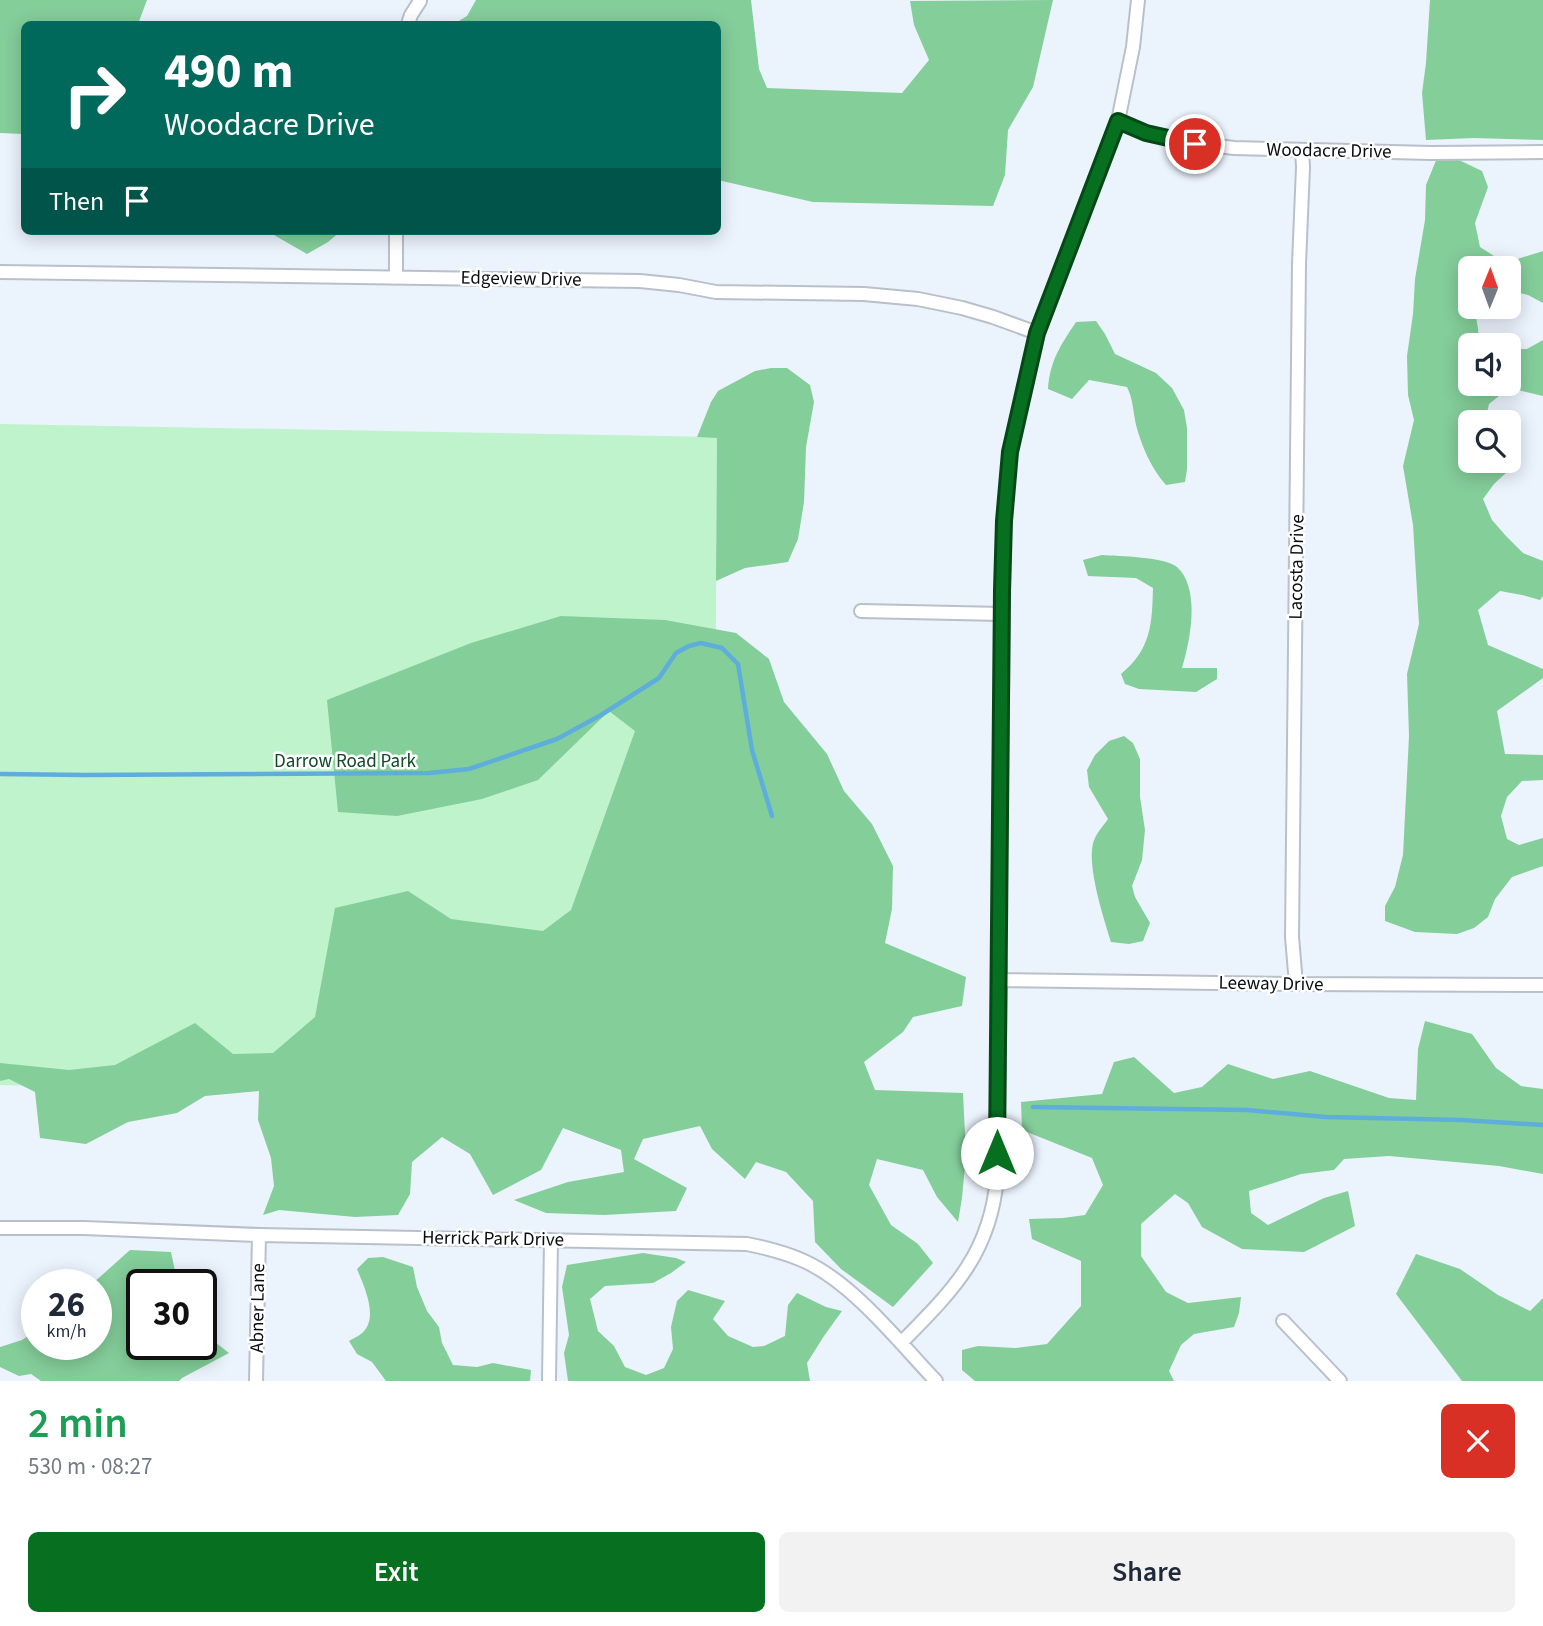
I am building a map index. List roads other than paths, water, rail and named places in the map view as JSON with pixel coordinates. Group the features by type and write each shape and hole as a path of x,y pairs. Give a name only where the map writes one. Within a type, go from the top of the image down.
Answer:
{"street":[{"path":"901,1343 958,1282 979,1247 995,1198 1000,980 1002,614 1004,521 1010,452 1037,333 1118,121 1133,47 1138,0"},
{"path":"409,21 420,1"},
{"name":"Woodacre Drive","path":"1118,121 1146,133 1195,144 1234,148 1302,151 1543,152"},
{"name":"Lacosta Drive","path":"1296,984 1292,924 1302,151"},
{"path":"396,235 396,278"},
{"name":"Edgeview Drive","path":"0,272 640,281 716,292 864,294 962,308 1037,333"},
{"path":"861,611 1002,614"},
{"name":"Leeway Drive","path":"1000,980 1543,985"},
{"name":"Herrick Park Drive","path":"0,1228 747,1244 772,1249 827,1274 850,1291 936,1381"},
{"name":"Abner Lane","path":"256,1381 259,1235"},
{"path":"549,1381 551,1240"},
{"path":"1283,1321 1340,1381"}],"waterway":[{"path":"0,774 429,773 469,769 557,739 659,678 676,653 701,643 722,648 738,664 752,750 772,816"},
{"path":"1033,1107 1247,1110 1326,1117 1543,1125"}],"park label":[{"name":"Darrow Road Park","path":"345,761"}]}
